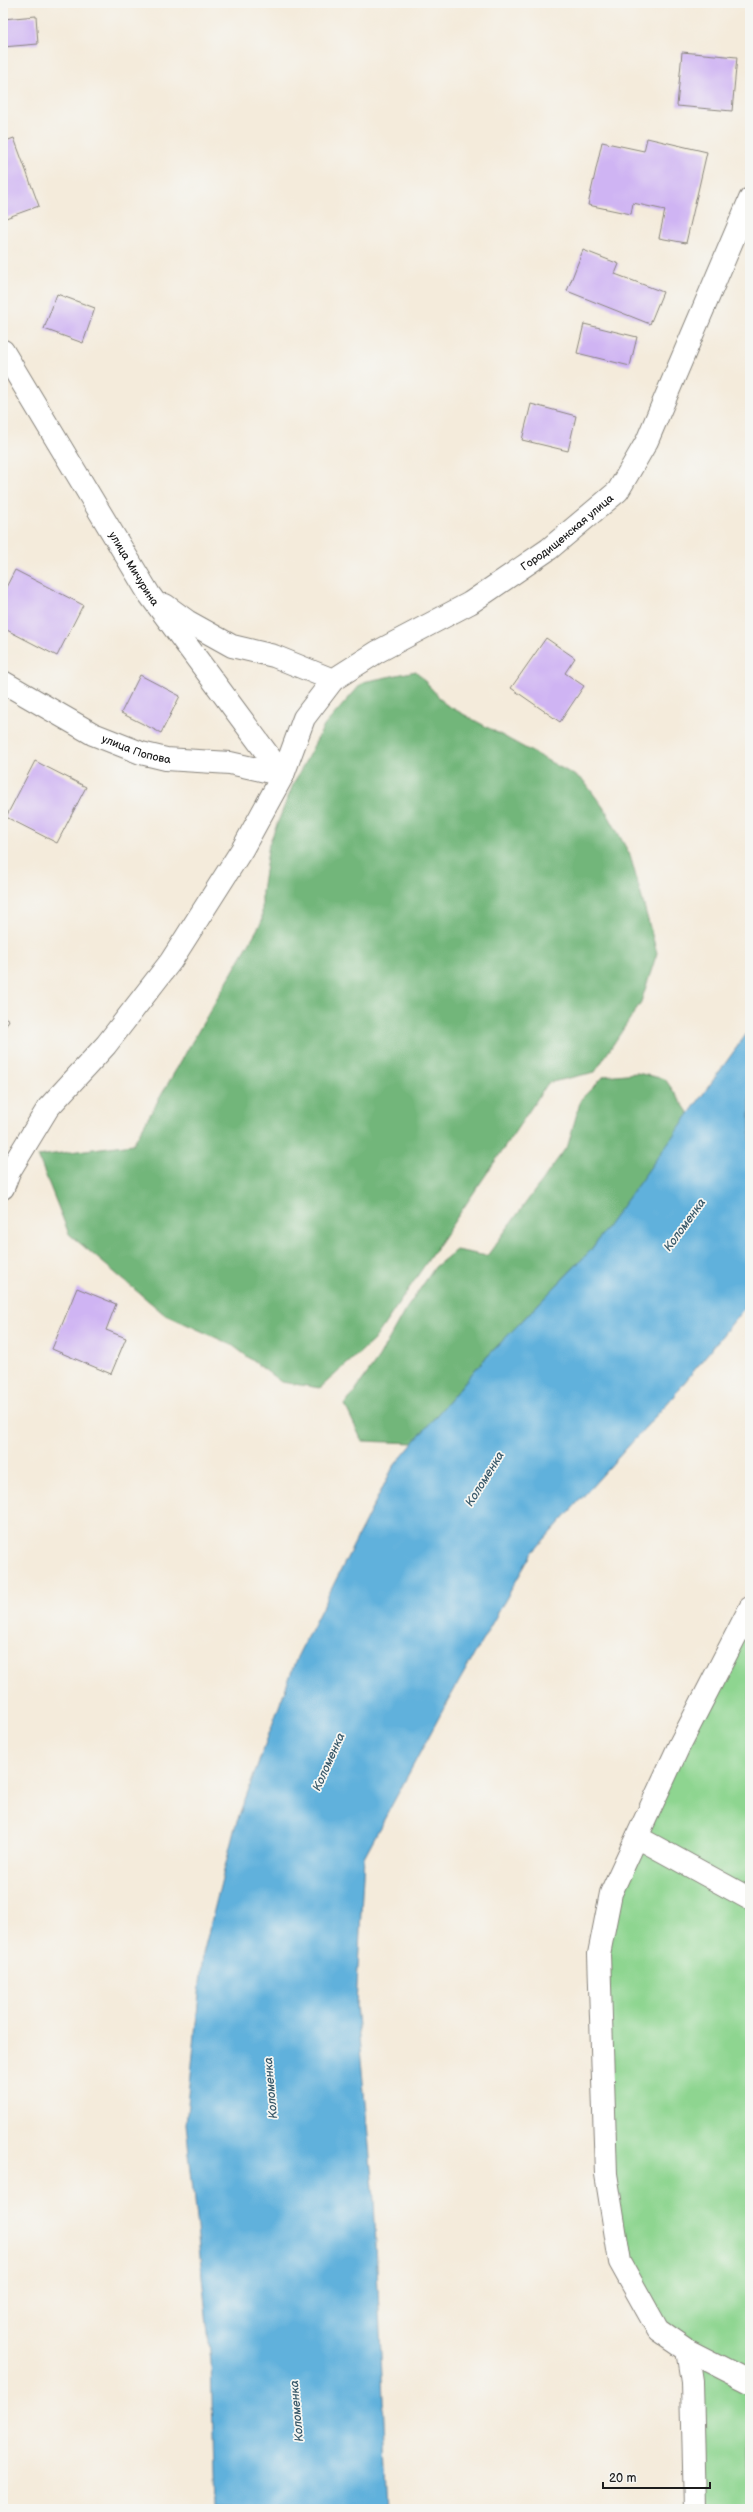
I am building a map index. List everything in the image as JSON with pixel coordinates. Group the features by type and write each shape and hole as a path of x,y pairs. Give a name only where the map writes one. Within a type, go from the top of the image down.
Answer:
{"street":[{"name":"Городищенская улица","path":"3,1188 9,1172 48,1108 106,1045 170,961 243,848 283,775 304,718 334,680 377,652 470,603 549,549 618,491 647,441 750,199"},
{"name":"улица Мичурина","path":"3,351 149,594 283,775"},
{"path":"149,594 187,621 232,646 274,656 334,680"},
{"name":"улица Попова","path":"3,682 92,734 141,753 166,759 230,763 283,775"},
{"path":"750,1608 679,1746 610,1893 598,1954 606,2174 620,2262 658,2330 687,2350 750,2382"},
{"path":"637,1837 750,1899"},
{"path":"687,2350 692,2382 695,2509"}],"green space":[{"path":"416,671 445,704 583,780 606,811 630,855 657,953 641,1002 595,1072 548,1083 374,1340 320,1388 281,1382 232,1345 164,1314 69,1234 38,1156 133,1144 262,921 262,891 269,844 293,785 324,726 363,682"},
{"path":"637,1073 665,1079 690,1115 590,1251 479,1365 414,1443 362,1441 345,1405 379,1357 404,1312 435,1267 456,1250 487,1256 568,1145 581,1099 604,1076"},
{"path":"750,1608 750,2509 695,2509 687,2350 620,2262 606,2174 611,1893"}],"water":[{"name":"Коломенка","path":"750,1029 750,1301 671,1399 532,1553 444,1708 364,1857 356,2005 374,2200 388,2509 215,2509 211,2362 186,2124 203,1954 235,1827 297,1657 393,1467 479,1365 590,1251"}],"building":[{"path":"36,16 38,44 3,47 3,19"},
{"path":"682,52 737,57 732,111 677,106"},
{"path":"14,138 39,206 3,219 3,142"},
{"path":"647,138 707,152 686,243 659,238 665,210 633,203 631,214 588,205 602,142 644,151"},
{"path":"583,250 619,264 615,274 663,292 650,324 567,291"},
{"path":"57,294 95,308 83,343 44,329"},
{"path":"584,324 637,337 630,366 577,353"},
{"path":"531,404 576,416 568,451 522,440"},
{"path":"15,570 83,605 57,656 3,628 3,593"},
{"path":"546,638 575,658 565,673 584,686 560,722 511,688"},
{"path":"140,675 180,696 161,733 121,713"},
{"path":"35,761 86,787 57,843 6,817"},
{"path":"3,1016 9,1020 3,1031"},
{"path":"77,1288 116,1304 106,1330 126,1338 111,1374 52,1349"}]}
